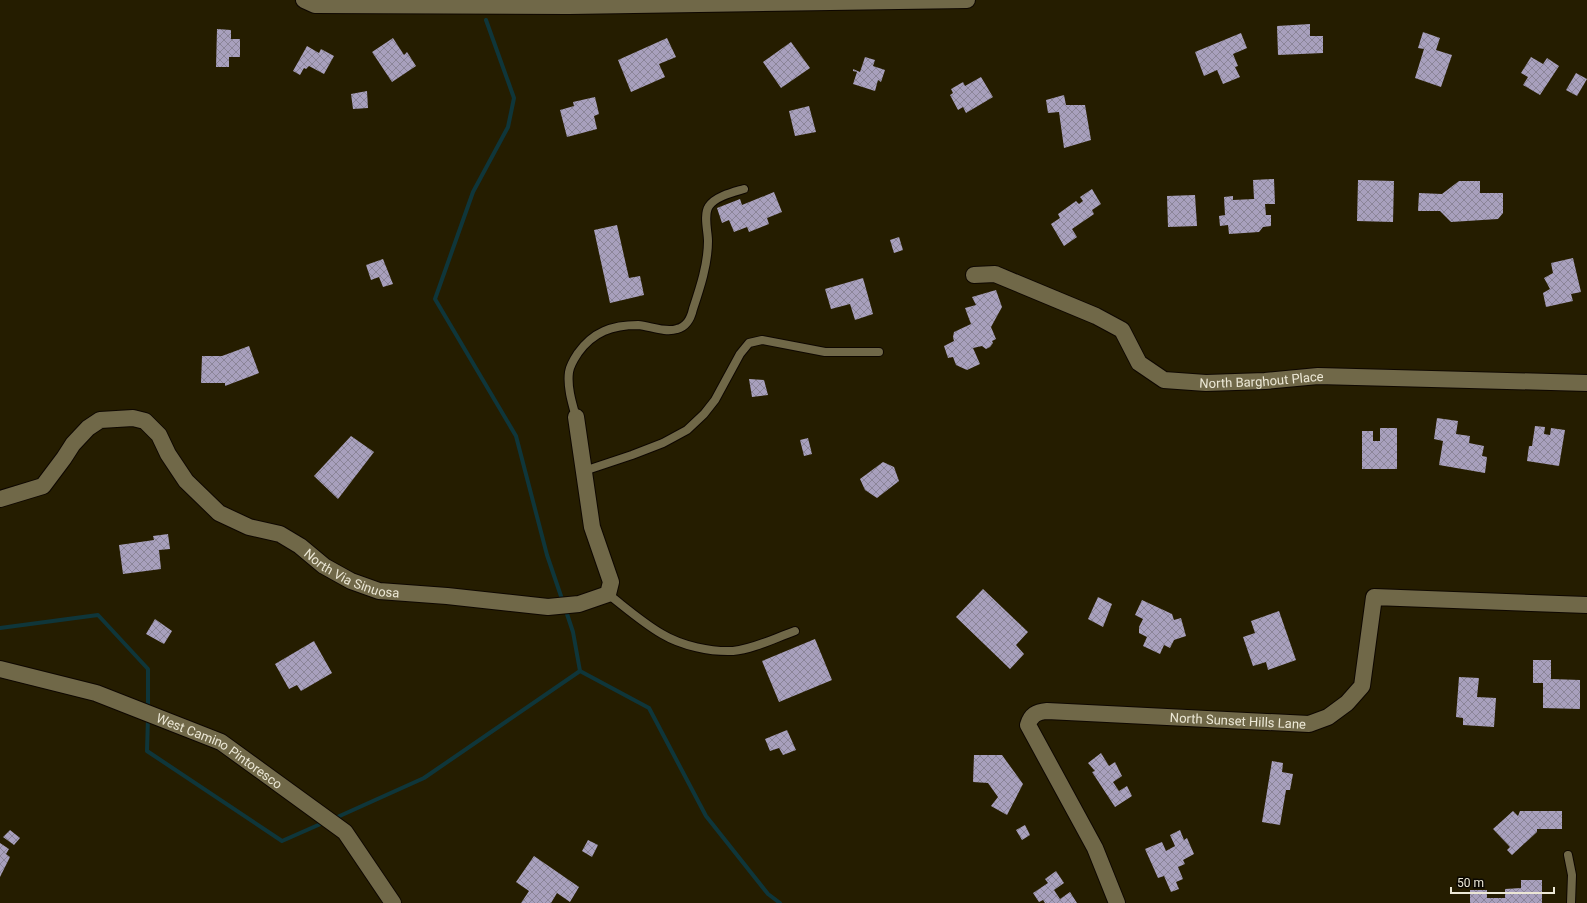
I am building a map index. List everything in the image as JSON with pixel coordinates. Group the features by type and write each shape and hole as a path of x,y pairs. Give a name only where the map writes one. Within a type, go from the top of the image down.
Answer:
{"street":[{"path":"304,0 314,5 967,0"},
{"name":"North Barghout Place","path":"974,275 995,274 1096,316 1122,330 1139,363 1164,380 1206,382 1265,381 1318,376 1587,383"},
{"path":"576,417 592,526 612,582 608,594"},
{"name":"North Via Sinuosa","path":"0,499 43,486 73,444 88,428 100,420 132,418 144,421 159,434 168,454 186,480 219,513 249,527 280,534 300,546 324,566 351,581 379,591 447,596 548,607 579,604 608,594"},
{"name":"North Sunset Hills Lane","path":"1117,903 1095,848 1028,725 1030,718 1035,714 1047,711 1309,724 1328,717 1347,704 1362,686 1374,597 1587,605"},
{"name":"West Camino Pintoresco","path":"0,669 96,693 221,742 345,832 393,903"}],"lane":[{"path":"576,417 569,386 569,371 571,363 582,347 590,338 617,327 639,325 661,330 675,330 683,327 693,312 708,256 706,212 710,205 717,200 744,189"},
{"path":"584,471 663,443 687,430 704,414 715,400 740,354 749,343 762,340 825,352 879,352"},
{"path":"608,594 663,635 697,647 734,651 749,648 794,632"},
{"path":"1568,855 1572,875 1571,903"}],"building":[{"path":"1310,24 1310,36 1323,36 1323,53 1278,55 1277,26"},
{"path":"217,29 231,30 231,39 240,39 240,57 229,57 229,67 216,67"},
{"path":"1423,32 1440,38 1436,50 1452,55 1441,87 1415,78 1424,49 1418,48"},
{"path":"1241,33 1247,48 1233,54 1238,66 1235,67 1240,77 1223,84 1217,70 1204,76 1195,52"},
{"path":"393,38 404,55 407,52 416,66 392,82 372,52"},
{"path":"667,38 676,57 659,64 665,77 631,92 618,60"},
{"path":"791,42 810,68 781,88 763,62"},
{"path":"307,46 319,53 321,49 334,56 324,74 309,66 306,69 304,68 300,75 293,71"},
{"path":"865,57 875,60 873,66 885,70 881,82 878,80 875,91 853,84 857,72 853,71 853,69 860,72"},
{"path":"1531,57 1543,64 1547,58 1559,66 1540,95 1523,85 1528,77 1521,73"},
{"path":"1576,73 1587,79 1577,96 1566,90"},
{"path":"981,77 993,97 966,113 963,107 958,110 950,95 953,93 951,89 963,82 965,86"},
{"path":"367,91 368,108 353,109 351,94"},
{"path":"1064,95 1066,105 1085,105 1091,140 1064,148 1059,112 1048,113 1046,100"},
{"path":"595,97 599,114 594,116 597,129 567,137 560,110 574,106 573,102"},
{"path":"809,106 816,132 795,136 789,111"},
{"path":"1274,179 1275,204 1265,204 1266,215 1271,215 1271,226 1263,227 1259,232 1229,234 1228,225 1220,226 1219,216 1225,215 1224,197 1233,196 1233,200 1254,199 1253,180"},
{"path":"1358,180 1394,181 1393,222 1357,221"},
{"path":"1459,181 1480,181 1480,193 1503,193 1503,213 1498,219 1451,222 1440,211 1418,211 1419,193 1442,194"},
{"path":"1092,189 1101,204 1092,210 1094,214 1072,229 1077,237 1064,246 1051,224 1060,218 1058,214 1076,201 1079,204 1083,201 1080,197"},
{"path":"774,192 782,212 767,218 769,224 749,232 747,227 734,232 729,220 722,223 717,208 740,199 742,205"},
{"path":"1195,195 1197,226 1168,227 1167,196"},
{"path":"617,225 629,278 640,276 644,295 610,303 594,230"},
{"path":"899,237 903,250 894,253 890,240"},
{"path":"1573,258 1581,292 1571,294 1573,301 1546,307 1543,293 1550,289 1544,278 1553,273 1551,263"},
{"path":"383,259 393,284 383,287 379,277 371,280 366,265"},
{"path":"863,278 873,314 855,320 850,304 831,309 825,289"},
{"path":"996,290 1002,307 991,327 996,339 992,341 993,343 990,347 986,349 982,346 973,348 980,364 967,370 956,365 953,357 948,358 944,346 954,341 954,332 971,324 965,308 976,305 972,297"},
{"path":"249,346 259,373 225,386 225,383 201,383 202,356 222,356"},
{"path":"749,379 764,380 768,395 752,397"},
{"path":"1437,418 1458,421 1456,434 1470,436 1469,443 1484,446 1482,456 1487,457 1485,473 1439,465 1443,441 1434,439"},
{"path":"1535,426 1545,427 1544,434 1550,435 1551,428 1565,430 1559,466 1527,461 1529,446 1532,446"},
{"path":"1380,428 1397,428 1397,469 1362,469 1362,431 1373,431 1373,441 1380,441"},
{"path":"351,436 374,452 338,499 314,476"},
{"path":"808,438 812,454 804,456 800,440"},
{"path":"883,462 894,467 899,481 877,498 865,490 860,479"},
{"path":"168,534 170,549 159,550 161,569 123,574 119,545 154,540 153,536"},
{"path":"983,589 1028,632 1016,645 1024,654 1010,669 956,617"},
{"path":"1098,597 1112,604 1103,627 1088,619"},
{"path":"1142,600 1172,614 1174,620 1181,618 1186,636 1174,640 1170,648 1164,645 1160,654 1143,646 1147,637 1139,633 1139,627 1143,619 1135,615"},
{"path":"1279,611 1296,660 1268,670 1266,662 1253,666 1243,637 1255,633 1251,621"},
{"path":"155,619 172,631 164,644 146,634"},
{"path":"815,639 832,680 779,702 762,661"},
{"path":"314,641 332,673 301,691 297,685 289,689 275,664"},
{"path":"1533,660 1551,660 1551,679 1580,680 1580,709 1543,708 1543,683 1533,683"},
{"path":"1459,677 1479,678 1477,697 1496,698 1494,727 1463,725 1463,718 1456,717"},
{"path":"787,730 796,750 783,755 779,748 770,751 765,739"},
{"path":"1101,753 1109,766 1115,762 1122,776 1113,782 1119,791 1127,786 1132,796 1115,807 1092,772 1095,771 1088,763"},
{"path":"974,755 1002,755 1023,784 1007,815 991,806 998,797 988,783 973,782"},
{"path":"1272,761 1283,763 1282,772 1293,774 1290,790 1286,790 1280,825 1262,822"},
{"path":"1513,811 1518,816 1520,811 1562,811 1562,829 1537,829 1537,832 1512,855 1507,850 1510,847 1493,829"},
{"path":"1025,825 1030,835 1022,840 1016,830"},
{"path":"10,830 20,838 14,845 3,837"},
{"path":"1180,830 1184,840 1187,838 1194,854 1183,860 1185,864 1178,867 1183,879 1176,882 1179,889 1171,892 1164,876 1158,878 1145,849 1162,842 1166,851 1175,846 1170,835"},
{"path":"588,840 598,845 592,857 582,851"},
{"path":"0,843 9,849 6,854 10,857 0,877"},
{"path":"534,856 579,887 570,902 557,893 551,903 521,903 529,891 516,882"},
{"path":"1056,871 1064,883 1054,890 1060,899 1070,892 1077,903 1045,903 1043,900 1039,902 1033,893 1048,883 1045,879"},
{"path":"1521,880 1542,880 1542,903 1470,903 1470,890 1487,890 1487,898 1505,898 1505,889 1521,888"}],"waterway":[{"path":"486,20 514,98 508,127 473,192 435,299 516,436 547,555 563,602"},
{"path":"565,608 573,632 580,671 649,708 706,816 768,894 780,903"},
{"path":"0,628 98,615 148,669 148,710"},
{"path":"333,819 424,778 580,671"},
{"path":"148,717 147,751 282,841 325,822"}]}
